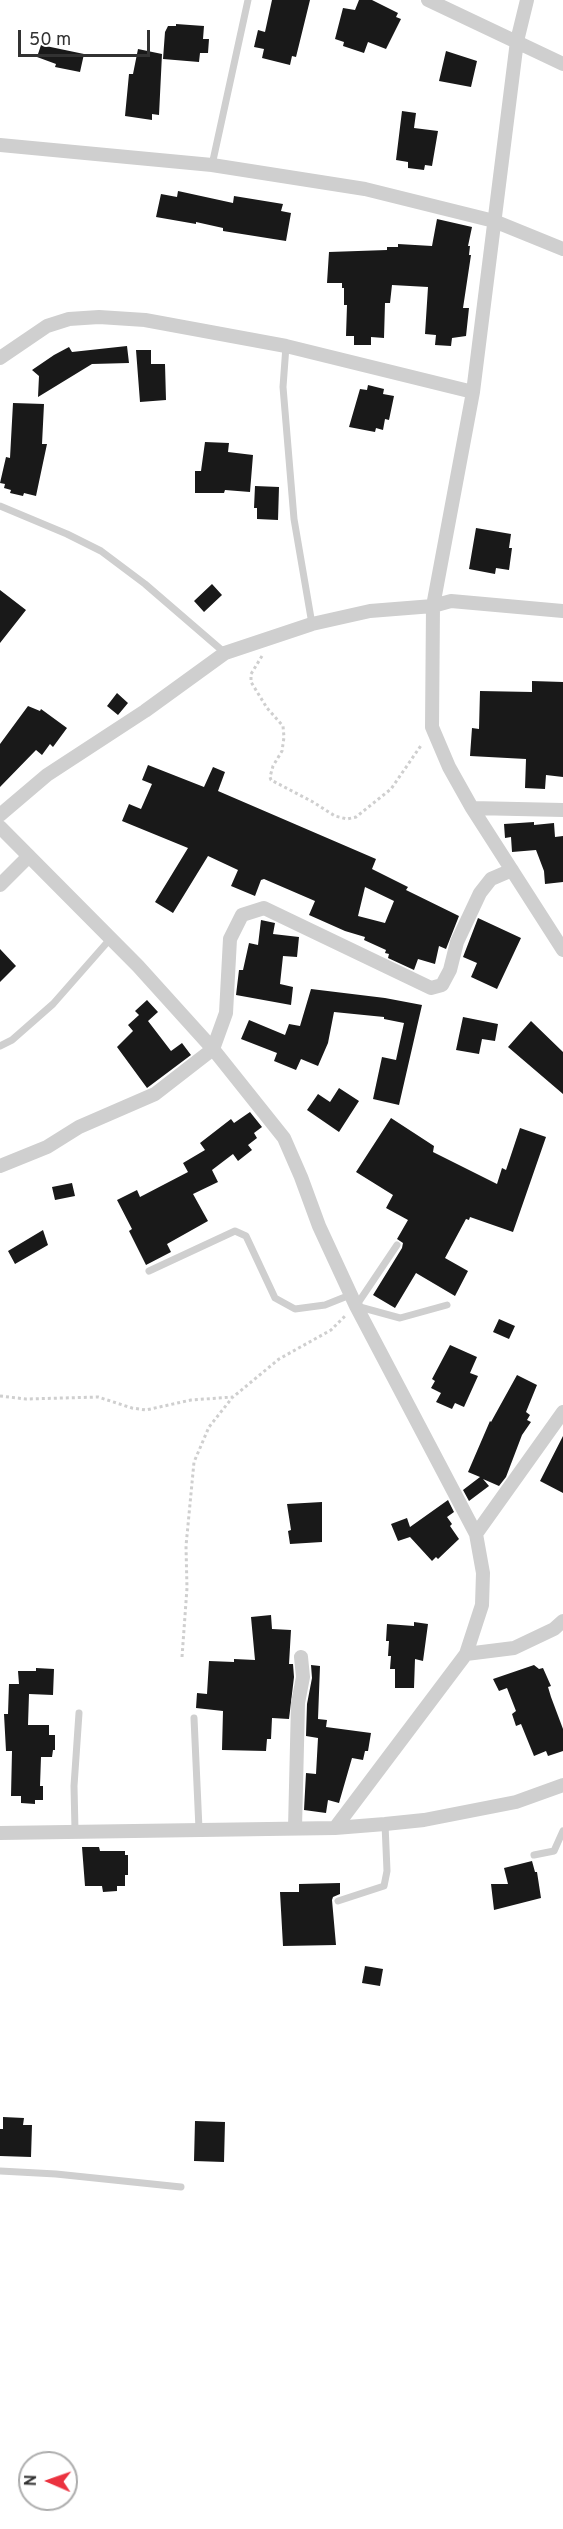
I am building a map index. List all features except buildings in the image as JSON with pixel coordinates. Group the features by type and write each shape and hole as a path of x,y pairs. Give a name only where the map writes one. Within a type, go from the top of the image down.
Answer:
{"street":[{"path":"428,0 563,64"},
{"path":"527,0 517,41 473,392 433,606 432,727 449,767 472,808 563,950"},
{"path":"0,145 212,165 365,189 494,221 563,249"},
{"path":"0,358 47,326 69,319 99,317 146,320 286,346 473,392"},
{"path":"0,814 47,775 145,711 225,653 312,624 370,611 433,606 451,601 563,611"},
{"path":"472,808 563,810"},
{"path":"0,826 111,938 213,1049 284,1138 319,1226 353,1300 476,1533 483,1573 482,1605 466,1653 335,1828"},
{"path":"0,885 29,856"},
{"path":"0,1166 47,1147 79,1127 155,1094 213,1049 226,1013 230,939 242,915 264,908 431,988 442,985 450,970 457,942 480,893 491,879 512,870"},
{"path":"476,1533 563,1412"},
{"path":"466,1653 514,1648 554,1629 563,1621"},
{"path":"295,1828 298,1703 303,1677 302,1657"},
{"path":"1,1836 75,1830 335,1828 385,1824 424,1820 516,1802 563,1785"}],"lane":[{"path":"212,165 248,0"},
{"path":"286,346 283,387 294,519 312,624"},
{"path":"0,506 67,534 100,551 145,584 225,653"},
{"path":"0,1046 12,1040 53,1004 111,938"},
{"path":"149,1271 235,1231 246,1236 275,1298 295,1309 353,1300 400,1318 447,1305"},
{"path":"353,1300 397,1245"},
{"path":"75,1830 74,1786 79,1713"},
{"path":"194,1718 199,1829"},
{"path":"338,1901 384,1886 387,1871 385,1824"},
{"path":"534,1855 554,1851 563,1831"},
{"path":"0,2171 56,2174 181,2187"}],"path":[{"path":"268,638 263,655 251,675 251,682 267,708 283,726 282,752 273,766 271,780 335,816 347,819 356,817 391,789 432,727"},
{"path":"182,1658 187,1588 186,1546 194,1462 209,1427 233,1397 279,1359 331,1330 353,1300"},
{"path":"0,1396 26,1399 98,1397 146,1410 191,1400 233,1397"}]}
